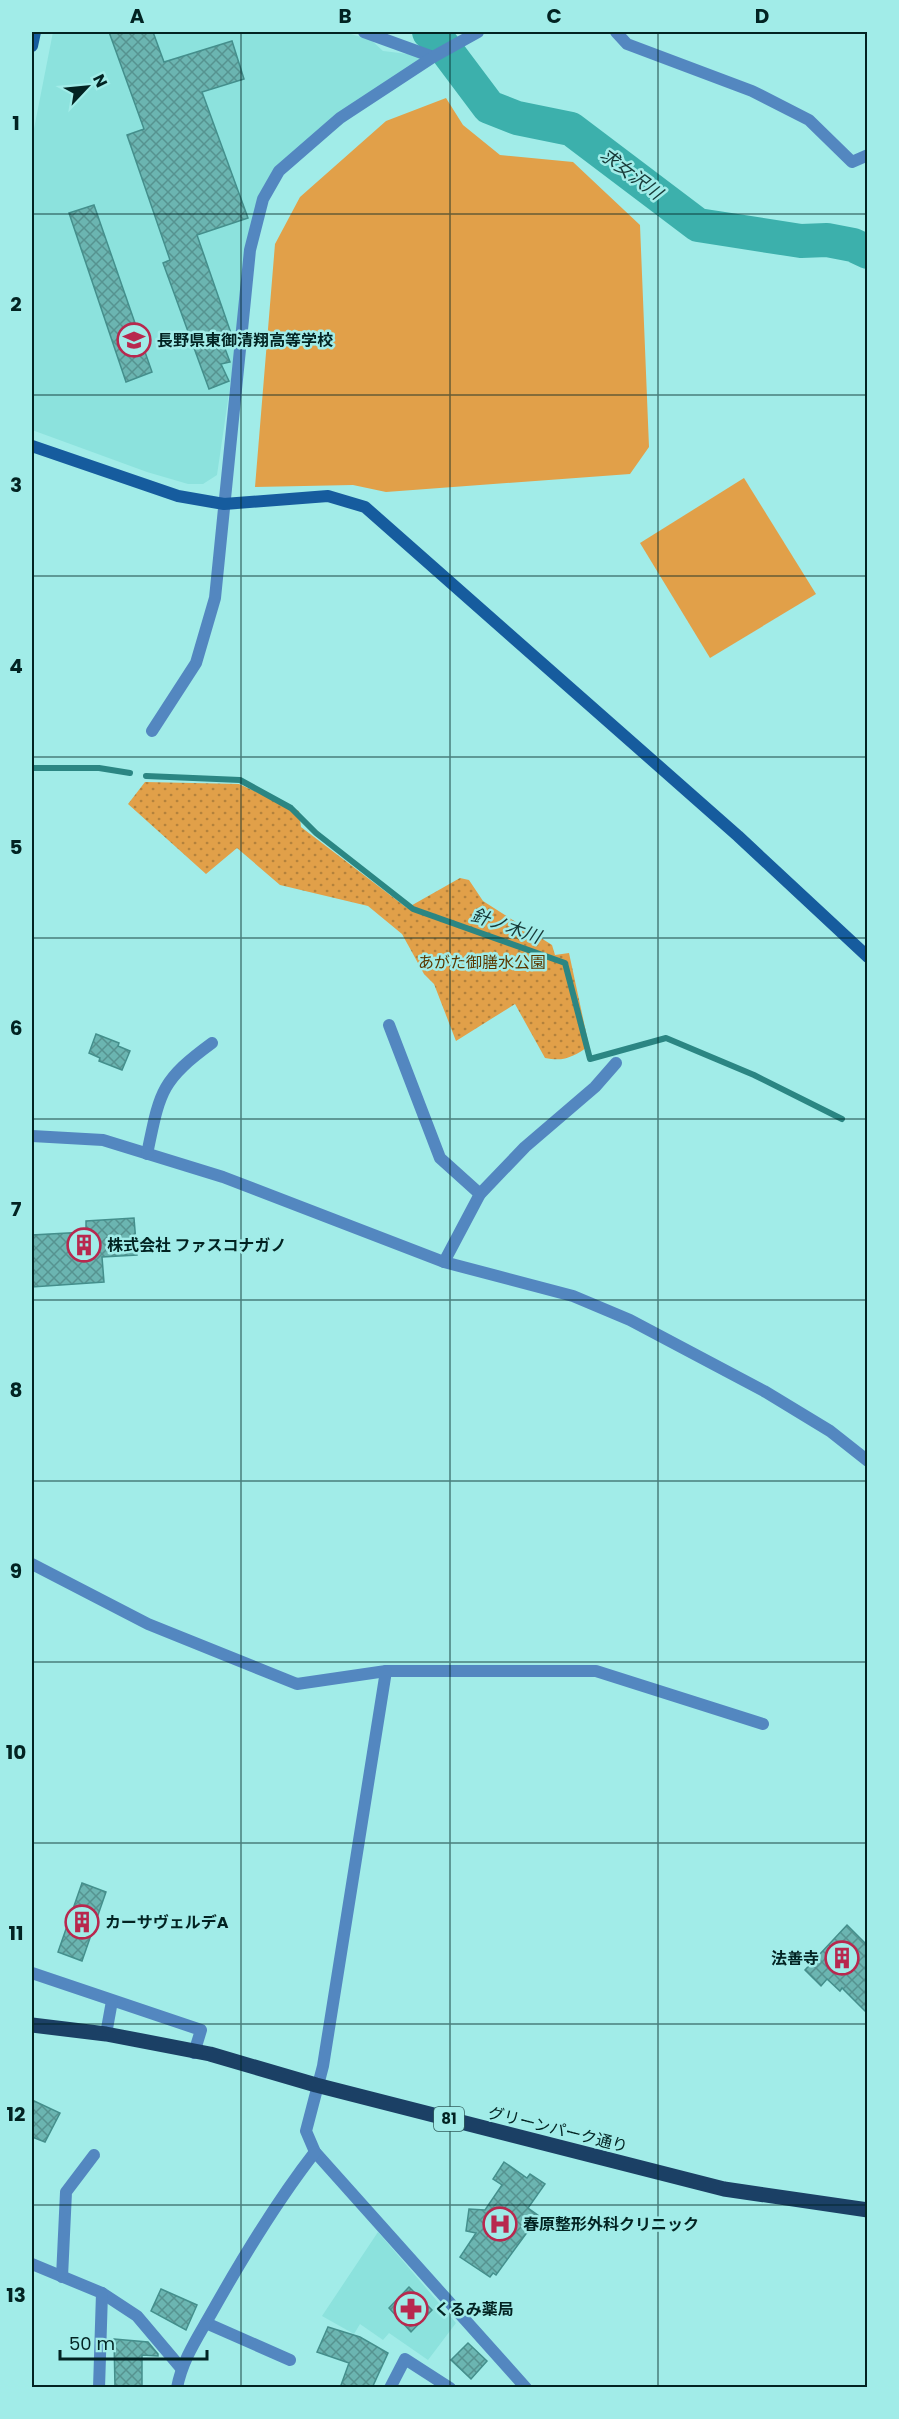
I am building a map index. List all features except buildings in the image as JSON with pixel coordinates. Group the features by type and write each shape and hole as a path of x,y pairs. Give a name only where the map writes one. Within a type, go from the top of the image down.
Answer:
{"main road":[{"name":"グリーンパーク通り","path":"32,2025 106,2034 194,2053 210,2054 316,2085 724,2189 867,2210"}],"street":[{"path":"32,46 35,32"},
{"path":"364,32 435,56"},
{"path":"152,731 196,663 215,598 250,250 263,199 279,171 340,118 435,56 478,32"},
{"path":"616,32 627,44 752,90 809,120 852,162 867,155"},
{"path":"32,446 178,496 224,504 328,496 365,507 738,836 867,957"},
{"path":"390,1024 440,1158 480,1194"},
{"path":"147,1154 159,1096 180,1066 212,1043"},
{"path":"444,1262 480,1194 525,1147 595,1087 616,1063"},
{"path":"32,1136 103,1140 223,1177 444,1262 573,1296 630,1320 764,1391 830,1431 867,1461"},
{"path":"32,1564 147,1624 297,1684 386,1671 596,1671 763,1724"},
{"path":"386,1671 323,2066 316,2085 306,2131 315,2152 526,2388"},
{"path":"32,1973 201,2030 194,2053"},
{"path":"106,2034 112,2001"},
{"path":"177,2388 181,2368 206,2323 288,2188 315,2152"},
{"path":"62,2277 66,2192 94,2155"},
{"path":"32,2264 102,2293 137,2316 181,2368"},
{"path":"99,2388 102,2293"},
{"path":"206,2323 290,2360"},
{"path":"390,2388 405,2359 450,2388"}],"shaded area":[{"name":"長野県東御清翔高等学校","path":"53,32 344,32 371,40 383,51 433,57 279,171 250,250 217,475 203,484 188,484 147,472 32,430 32,139"},
{"path":"378,2232 456,2323 428,2360 389,2333 383,2340 360,2324 354,2334 322,2316"}],"green space":[{"path":"446,98 463,125 500,155 573,162 640,225 649,447 630,474 386,492 353,485 255,487 275,244 300,197 386,121"},
{"path":"744,478 816,594 710,658 640,543"},
{"name":"あがた御膳水公園","path":"145,782 239,784 299,811 301,827 407,908 460,878 469,880 483,901 552,945 555,955 569,953 589,1046 568,1058 545,1058 515,1004 456,1041 434,984 424,974 402,934 368,906 280,885 237,848 206,874 128,804"}],"waterway":[{"name":"求女沢川","path":"429,32 438,39 489,107 517,118 571,129 698,225 801,241 827,240 853,245 868,252"},
{"name":"針ノ木川","path":"32,768 99,768 130,773"},
{"name":"針ノ木川","path":"146,776 240,780 291,808 316,833 413,909 565,963 590,1059 666,1038 754,1075 842,1119"}],"place":[{"name":"長野県東御清翔高等学校","path":"134,340"},
{"name":"株式会社 ファスコナガノ","path":"84,1245"},
{"name":"カーサヴェルデA","path":"82,1922"},
{"name":"法善寺","path":"842,1958"},
{"name":"春原整形外科クリニック","path":"500,2224"},
{"name":"くるみ薬局","path":"411,2309"}]}
